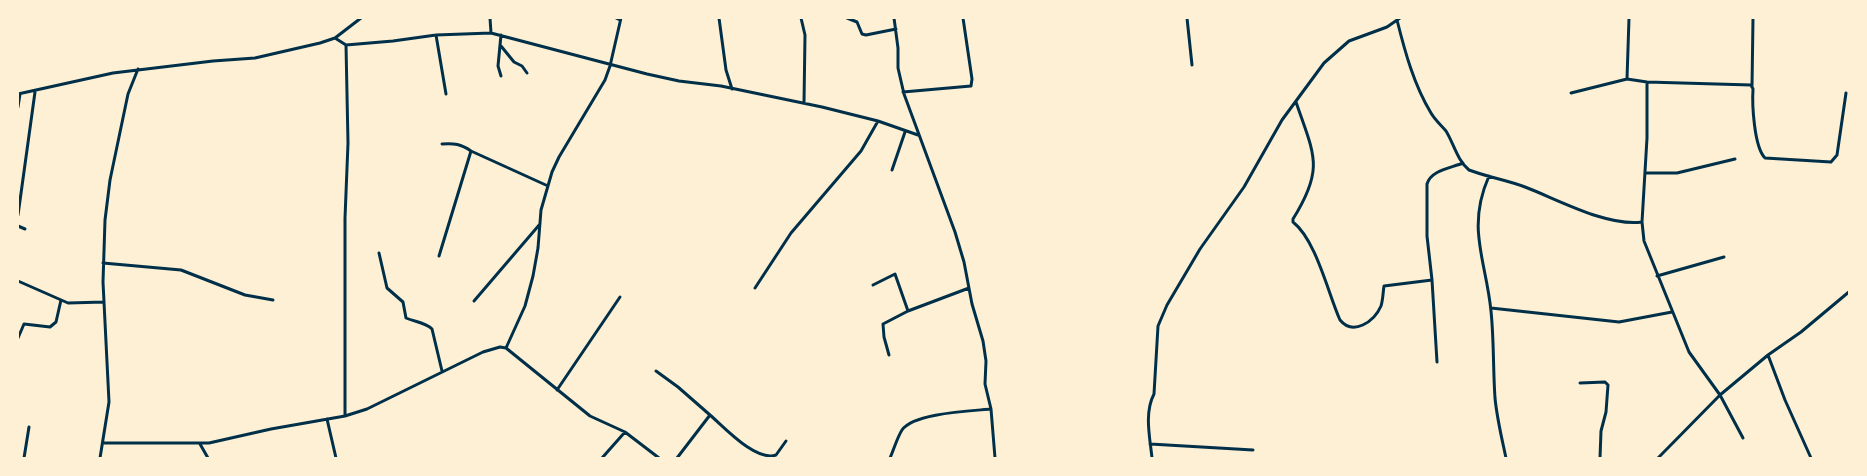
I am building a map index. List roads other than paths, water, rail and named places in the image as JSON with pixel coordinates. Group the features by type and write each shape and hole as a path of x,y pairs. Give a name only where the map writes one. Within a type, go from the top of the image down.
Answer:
{"street":[{"path":"18,107 19,94 35,92 113,73 255,58 320,44 335,38 361,18"},
{"path":"490,18 491,33"},
{"path":"506,348 525,306 533,276 541,210 548,186 559,157 605,80 610,66 620,19 616,18"},
{"path":"719,18 726,70 732,89"},
{"path":"802,18 805,35 804,103"},
{"path":"847,18 857,22 862,34 866,35 896,29"},
{"path":"894,18 898,68 903,92 955,232 985,350 985,384 991,409 996,458"},
{"path":"903,92 971,86 972,79 963,18"},
{"path":"1187,18 1192,65"},
{"path":"1627,79 1629,18"},
{"path":"1753,18 1752,87 1758,145 1761,154 1765,158 1831,162 1834,160 1837,155 1846,93"},
{"path":"1152,458 1149,421 1150,402 1154,394 1158,326 1167,305 1200,249 1244,187 1270,138 1324,63 1349,42 1387,27 1398,19 1411,70 1419,88 1432,114 1446,132 1453,147 1469,170 1524,186 1609,220 1625,224 1642,222"},
{"path":"335,38 346,44 394,41 436,35 491,33 610,66 678,81 804,103 878,121 918,135"},
{"path":"436,35 446,94"},
{"path":"500,76 498,66 501,35"},
{"path":"345,416 345,228 348,143 346,44"},
{"path":"501,45 514,62 522,66 527,73"},
{"path":"100,458 109,402 103,263 105,220 110,180 128,94 138,69"},
{"path":"1571,93 1627,79 1647,82 1751,85 1752,87"},
{"path":"1647,82 1647,138 1642,222 1644,241 1692,358 1720,395 1743,438"},
{"path":"18,215 35,92"},
{"path":"1296,101 1315,162 1309,190 1293,222 1301,230 1314,251 1340,320 1344,325 1351,327 1366,325 1381,306 1384,286 1432,280"},
{"path":"755,288 791,233 862,151 878,121"},
{"path":"892,170 905,132"},
{"path":"442,144 453,143 463,145 471,151 548,186"},
{"path":"439,256 471,151"},
{"path":"1645,173 1677,173 1735,159"},
{"path":"1437,362 1432,280 1427,236 1428,184 1430,176 1435,173 1463,163"},
{"path":"1488,176 1479,206 1477,231 1491,308 1496,399 1506,458"},
{"path":"474,300 540,224"},
{"path":"18,226 25,229"},
{"path":"380,253 387,288 403,302 406,318 416,323 427,324 432,329 442,371"},
{"path":"1657,276 1724,257"},
{"path":"103,263 181,270 245,295 273,300"},
{"path":"873,285 895,274 908,311"},
{"path":"18,282 72,304 104,302"},
{"path":"889,354 884,337 883,324 908,311 969,288"},
{"path":"1658,458 1720,395 1850,291"},
{"path":"557,390 620,297"},
{"path":"18,338 24,324 50,326 56,322 61,300"},
{"path":"1491,308 1619,322 1672,312"},
{"path":"103,443 200,444 271,428 345,416 368,409 442,371 483,352 500,347 506,348 590,416 625,432 659,458"},
{"path":"1768,356 1795,423 1812,458"},
{"path":"656,371 678,387 746,445 765,457 776,455 786,441"},
{"path":"1580,382 1597,381 1605,382 1608,385 1606,412 1601,431 1600,458"},
{"path":"890,458 903,428 918,420 940,414 991,409"},
{"path":"677,458 710,415"},
{"path":"327,419 336,458"},
{"path":"24,458 29,426"},
{"path":"602,458 625,432"},
{"path":"200,444 208,458"},
{"path":"1150,444 1253,450"}]}
